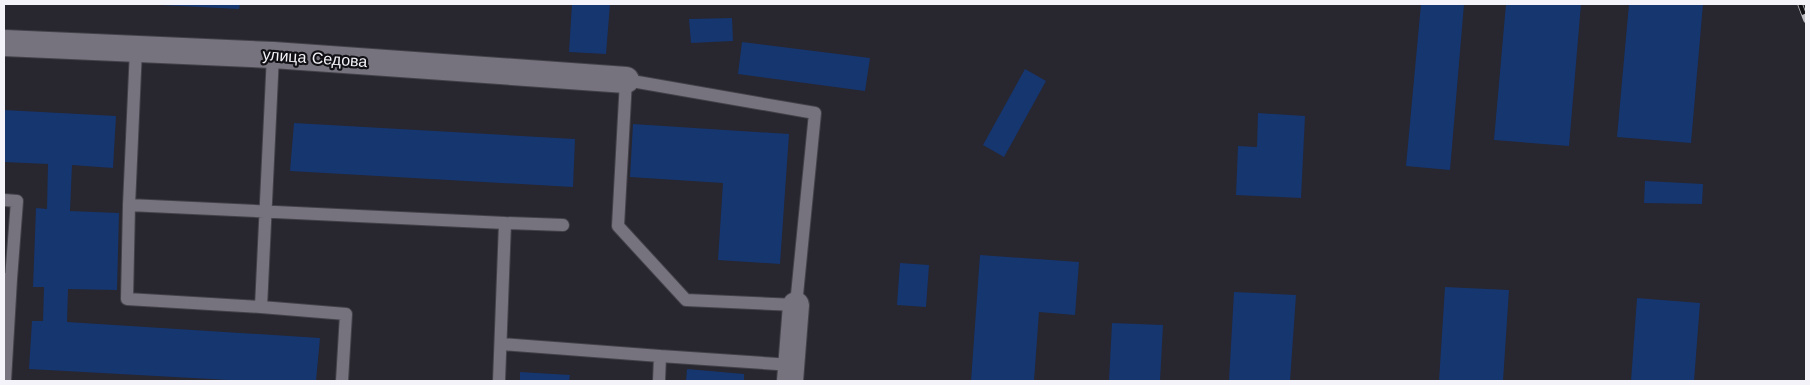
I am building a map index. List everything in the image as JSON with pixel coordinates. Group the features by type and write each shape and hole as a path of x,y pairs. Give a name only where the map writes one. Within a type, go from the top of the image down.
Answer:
{"street":[{"name":"улица Седова","path":"4,43 273,55 626,80"},
{"path":"791,373 796,305"}],"lane":[{"path":"136,50 127,299 346,314 342,381"},
{"path":"261,307 273,55"},
{"path":"626,80 814,114 796,305 686,300 618,226 626,80"},
{"path":"4,200 17,201 7,279 5,381"},
{"path":"129,205 563,225"},
{"path":"499,381 504,223"},
{"path":"501,344 660,356 791,373"},
{"path":"659,381 660,356"}],"building":[{"path":"161,4 240,4 239,9"},
{"path":"572,4 610,4 606,54 569,52"},
{"path":"1421,4 1464,4 1450,170 1406,166"},
{"path":"1506,4 1581,4 1569,146 1494,140"},
{"path":"1629,4 1703,4 1691,143 1617,137"},
{"path":"732,18 733,41 691,43 689,19"},
{"path":"742,42 870,58 865,91 738,74"},
{"path":"1025,69 1046,81 1004,157 983,145"},
{"path":"4,110 116,116 113,168 72,165 70,211 119,213 117,290 68,289 67,322 320,338 316,381 247,381 29,369 32,321 43,321 44,287 33,287 36,208 47,209 48,164 4,162"},
{"path":"1258,113 1305,116 1301,198 1236,195 1238,146 1257,147"},
{"path":"294,123 575,139 573,187 290,171"},
{"path":"633,124 789,134 780,264 718,260 723,183 630,177"},
{"path":"1645,181 1703,184 1702,204 1644,203"},
{"path":"980,255 1079,262 1075,315 1039,312 1034,381 971,381"},
{"path":"900,263 929,265 926,307 897,305"},
{"path":"1445,287 1509,290 1503,381 1439,381"},
{"path":"1234,292 1296,295 1290,381 1229,381"},
{"path":"1637,298 1700,303 1694,381 1631,381"},
{"path":"1112,323 1163,325 1160,381 1109,381"},
{"path":"687,369 744,374 744,381 686,381"},
{"path":"520,372 570,375 569,381 520,381"}],"railway":[{"path":"1800,4 1806,20"}]}
